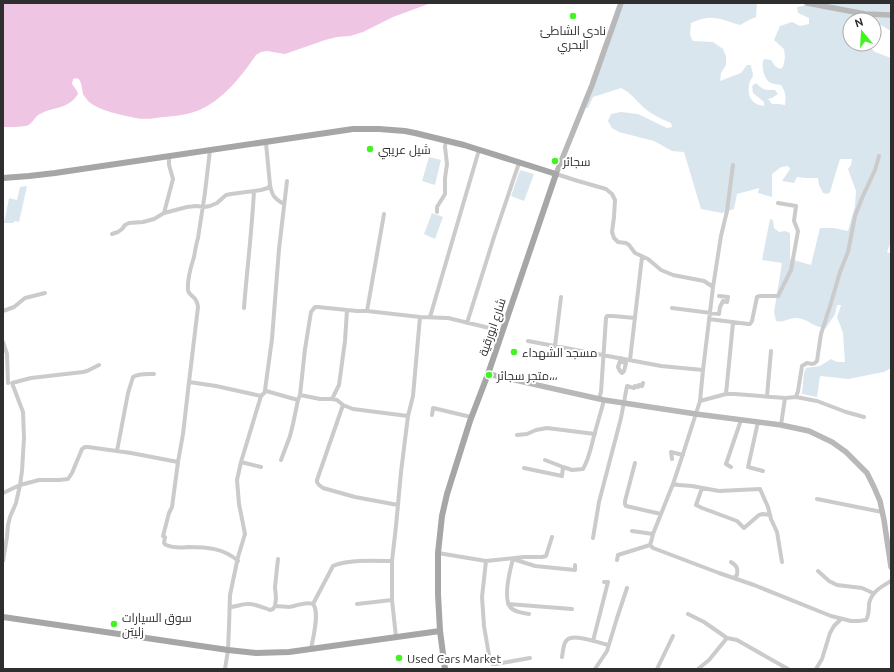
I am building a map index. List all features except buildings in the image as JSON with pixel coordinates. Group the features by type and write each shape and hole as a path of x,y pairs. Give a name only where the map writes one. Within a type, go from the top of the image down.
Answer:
{"main road":[{"name":"شارع ابورقية","path":"445,669 440,631 438,553 442,516 447,494 471,417 488,374 556,174 592,85 621,3"},
{"path":"807,3 865,14 891,15"},
{"path":"3,178 36,175 349,130 368,129 405,131 446,140 556,174"},
{"path":"488,374 601,399 780,425 809,431 832,442 846,452 867,474 874,487 880,501 890,549 891,567"},
{"path":"3,617 256,653 289,652 440,631"}],"street":[{"path":"437,212 437,207 445,194 447,164 445,147 446,140"},
{"path":"266,143 272,194 278,201 284,204"},
{"path":"210,150 204,207 188,277 188,291 198,302 198,307 183,434 172,507 163,536 165,537 164,543 166,545 173,547 215,549 228,553 238,561"},
{"path":"430,317 479,150"},
{"path":"164,213 173,179 169,165 169,156"},
{"path":"796,397 802,366 807,363 813,364 817,361 821,334 840,272 848,252 855,216 859,203 877,166 879,156"},
{"path":"467,322 494,237 520,163"},
{"path":"650,545 673,484 700,401 702,370 713,287 721,236 727,211 733,166"},
{"path":"556,174 578,182 606,189 612,194 615,200 612,232 614,238 618,242 626,243 635,253 648,259 661,270 672,275 704,281 713,287"},
{"path":"225,669 228,650 230,595 245,534 237,491 238,480 241,462 259,399 266,391 287,181"},
{"path":"112,234 122,229 125,224 143,222 154,219 164,213 196,206 210,206 217,203 226,195 264,189 268,188 270,185"},
{"path":"244,308 252,229 254,191"},
{"path":"709,319 750,324 757,297 778,296 791,270 798,232 794,221 796,206 778,203"},
{"path":"367,311 384,214"},
{"path":"630,360 642,257"},
{"path":"3,311 14,307 25,298 45,293"},
{"path":"672,308 719,314 723,301 727,302 728,297 719,296"},
{"path":"555,346 561,297"},
{"path":"281,460 294,424 300,395 311,312 314,307 420,317 448,318 502,330"},
{"path":"332,399 339,385 345,341 347,310"},
{"path":"545,460 572,470 583,469 590,453 601,413 601,392 607,316 635,318"},
{"path":"396,637 392,600 392,561 396,533 400,472 408,416 413,396 420,317"},
{"path":"726,394 733,323"},
{"path":"528,341 604,355 620,360 630,360 661,366 702,370"},
{"path":"3,342 7,354 10,383 23,412 24,438 20,485 16,503 8,525 3,561"},
{"path":"767,396 771,351"},
{"path":"3,384 31,378 83,372 99,365"},
{"path":"117,451 128,393 134,377 135,375 154,374"},
{"path":"189,382 216,386 261,396"},
{"path":"593,538 599,502 615,444 627,386 634,388 635,386 638,387 639,385 642,386 643,382"},
{"path":"266,391 298,400"},
{"path":"700,401 726,394 785,398 796,397 817,401 846,412 864,416"},
{"path":"300,395 320,399 337,400 343,405 353,409 408,416"},
{"path":"780,425 785,398"},
{"path":"343,405 316,482 323,488 398,505"},
{"path":"432,415 433,408 471,417"},
{"path":"731,467 726,464 741,420"},
{"path":"758,422 748,467 763,471"},
{"path":"517,435 527,434 536,430 547,428 594,434"},
{"path":"3,493 20,485 39,480 68,479 82,449 85,447 178,462"},
{"path":"672,459 671,452 683,455"},
{"path":"241,462 261,467"},
{"path":"635,463 624,501 626,506 661,514"},
{"path":"524,468 562,476 563,467"},
{"path":"673,484 718,491 760,490 777,532 782,562"},
{"path":"702,488 696,505 737,521 744,528 759,514 770,515"},
{"path":"817,499 882,512"},
{"path":"632,531 653,534"},
{"path":"438,553 486,561 542,557 546,556 552,537"},
{"path":"617,560 618,555 650,545"},
{"path":"650,545 653,548 841,619 859,621 866,620 870,598 873,593 891,581"},
{"path":"513,559 535,566 575,570 575,565"},
{"path":"513,559 509,573 506,599 511,609 520,613 528,614"},
{"path":"276,606 278,560"},
{"path":"311,649 316,617 314,604 333,566 363,561 392,561"},
{"path":"486,561 482,597 484,626 490,661 492,664 496,664 530,658"},
{"path":"732,562 736,565 738,570 734,578"},
{"path":"818,571 829,581 837,585 862,588 873,593"},
{"path":"592,641 608,582 604,582"},
{"path":"594,669 607,651 627,588"},
{"path":"357,604 392,600"},
{"path":"230,607 251,604 270,610 276,606 289,607 305,603 314,604"},
{"path":"508,604 572,609"},
{"path":"688,614 704,622 727,638 737,640 787,669"},
{"path":"816,669 822,659 834,626 841,619"},
{"path":"657,669 674,636"},
{"path":"562,657 566,641 576,637 608,646"},
{"path":"698,669 709,660 727,638"}],"shaded area":[{"path":"3,3 431,3 393,17 363,32 350,36 325,40 285,54 267,51 261,52 256,55 244,72 223,95 206,107 197,111 176,116 150,119 136,118 111,112 88,101 84,96 79,79 76,78 73,79 72,84 78,94 70,103 40,114 26,126 3,127"},
{"path":"621,3 757,3 756,17 740,25 716,18 705,18 691,23 690,35 693,41 713,42 723,49 726,56 726,65 721,73 720,81 741,73 747,65 751,65 753,75 749,85 750,98 755,103 764,106 764,102 753,93 752,86 756,83 764,89 775,90 778,94 768,99 772,104 785,105 786,99 783,88 781,85 772,83 766,79 763,64 764,59 771,60 775,66 780,69 783,67 785,58 784,49 774,40 780,26 792,22 800,26 809,24 809,18 798,13 797,7 803,6 806,3 891,3 891,31 882,26 882,12 842,12 842,52 875,52 891,58 891,243 887,252 891,254 891,368 884,372 849,379 820,376 817,397 802,394 804,373 806,368 820,366 831,359 837,362 845,362 843,333 837,317 841,305 837,305 835,314 826,328 818,327 798,318 776,321 774,312 782,263 762,260 770,219 773,220 774,228 779,232 785,231 790,233 790,259 811,265 820,228 834,228 848,231 855,206 856,191 848,169 851,165 852,159 840,159 830,192 828,194 823,193 819,185 818,178 797,177 794,183 782,181 790,169 788,166 781,167 772,174 772,197 758,193 759,188 737,194 734,209 722,213 701,209 684,152 672,151 654,141 619,132 612,128 608,121 611,114 621,112 638,114 667,128 672,127 671,123 649,112 630,94 621,88 593,97 588,108 583,108"},
{"path":"429,157 441,160 435,185 422,181"},
{"path":"520,170 534,174 524,201 511,196"},
{"path":"27,186 19,222 15,221 13,223 4,223 9,198 17,200 20,187"},
{"path":"432,213 443,217 435,239 424,234"}],"place":[{"name":"نادي الشاطئ البحري","path":"573,16"},
{"name":"شيل عريبي","path":"370,149"},
{"name":"سجائر","path":"555,161"},
{"name":"مسجد الشهداء","path":"514,352"},
{"name":"متجر سجائر،،،","path":"489,375"},
{"name":"سوق السيارات زليتن","path":"114,624"},
{"name":"Used Cars Market","path":"399,658"}]}
